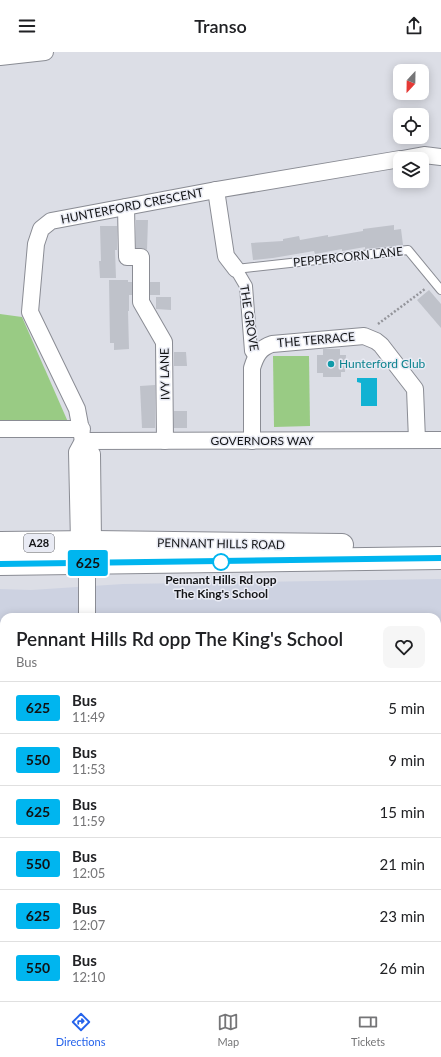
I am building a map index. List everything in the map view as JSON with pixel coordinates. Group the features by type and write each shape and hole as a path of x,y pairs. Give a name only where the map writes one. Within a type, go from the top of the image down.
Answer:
{"highway":[{"name":"PENNANT HILLS ROAD","path":"0,543 86,542 318,545 441,543"},
{"name":"PENNANT HILLS ROAD","path":"0,564 441,558"}],"street":[{"path":"0,57 45,52"},
{"name":"HUNTERFORD CRESCENT","path":"429,156 441,157"},
{"name":"HUNTERFORD CRESCENT","path":"83,435 77,409 30,312 36,244 41,229 51,221 216,190 393,160"},
{"name":"THE GROVE","path":"216,190 226,256 246,286 252,350 255,357"},
{"name":"IVY LANE","path":"126,207 127,257 141,257 141,302 164,342 165,441"},
{"name":"THE TERRACE","path":"255,357 260,350 272,344 364,336 370,338 381,345 415,390 417,440"},
{"path":"252,441 252,378 255,357"},
{"name":"GOVERNORS WAY","path":"0,429 165,441 441,440"},
{"path":"83,435 77,452 86,542 87,613"}],"lane":[{"name":"PEPPERCORN LANE","path":"236,269 408,250 441,290"}],"path":[{"path":"370,338 373,328 434,282"}],"shaded area":[{"path":"441,579 441,613 0,613 0,589 31,590 123,584"}],"green space":[{"path":"0,314 22,317 68,422 0,424"},
{"path":"273,356 309,356 310,426 274,427"}],"water":[{"path":"357,378 377,378 377,406 361,406 361,383 357,382"}],"building":[{"path":"136,220 148,220 147,250 136,248"},
{"path":"394,225 394,230 401,229 403,245 365,249 365,247 342,251 342,249 315,254 314,251 253,260 251,243 283,241 283,239 299,236 300,240 328,235 328,237 363,231 363,229"},
{"path":"100,226 117,226 117,250 115,250 116,278 100,278"},
{"path":"109,280 128,280 128,282 132,282 132,295 129,295 128,311 129,349 114,350 114,343 110,343"},
{"path":"150,282 160,282 160,295 150,295"},
{"path":"429,290 441,304 441,328 417,300"},
{"path":"156,297 171,297 171,310 156,309"},
{"name":"Hunterford Club","path":"323,349 340,349 340,355 346,355 345,372 341,372 341,377 323,377 323,373 317,373 317,355 323,355"},
{"path":"174,352 186,352 187,366 174,366"},
{"path":"155,385 155,428 142,428 140,386"},
{"path":"174,411 187,411 187,428 174,428"}],"bus line":[{"name":"625","path":"0,564 441,558"}],"place":[{"name":"Hunterford Club","path":"331,364"},
{"name":"Pennant Hills Rd opp The King's School","path":"221,562"}]}
